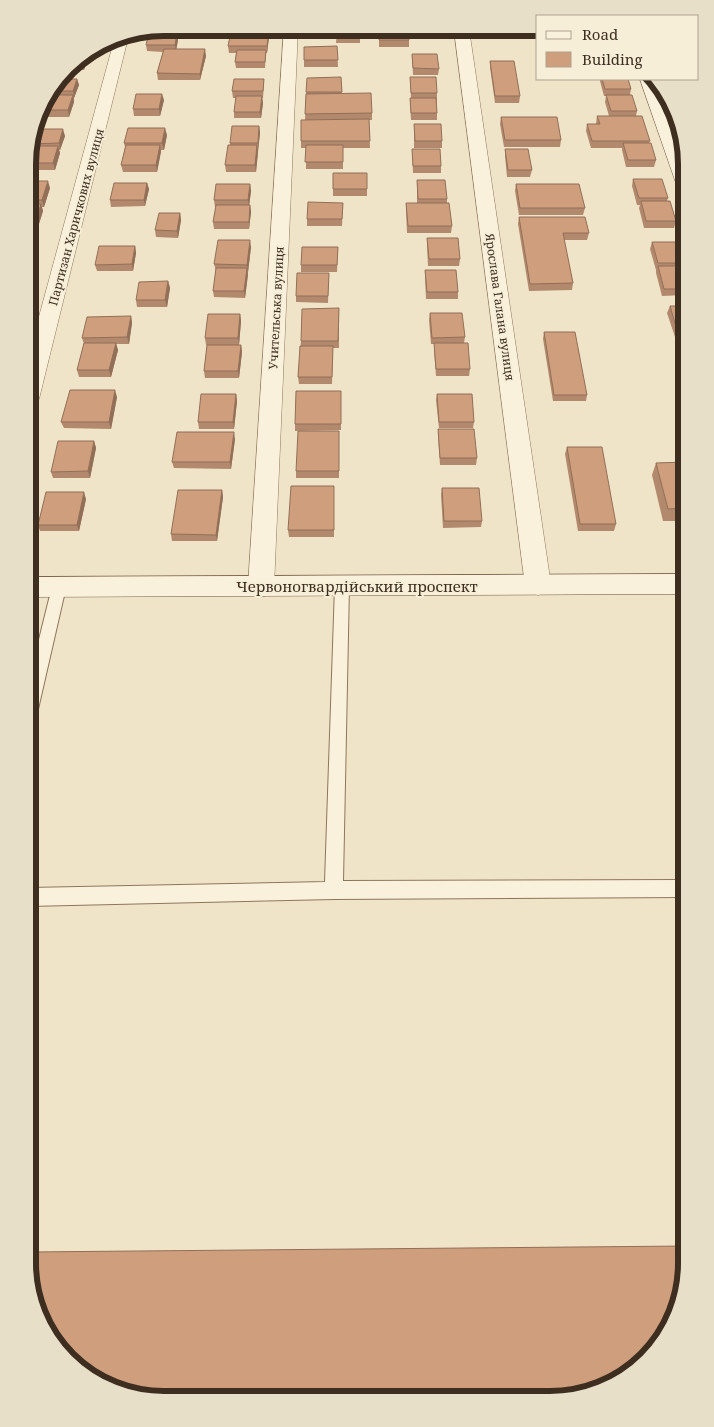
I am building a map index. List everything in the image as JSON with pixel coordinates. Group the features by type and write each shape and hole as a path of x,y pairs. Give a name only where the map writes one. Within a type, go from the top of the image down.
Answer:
{"street":[{"name":"Ярослава Галана вулиця","path":"462,36 538,585"},
{"name":"Учительська вулиця","path":"262,587 291,37"},
{"name":"Партизан Харичкових вулиця","path":"37,365 121,44"},
{"path":"650,86 678,163"},
{"name":"Червоногвардійський проспект","path":"37,587 678,584"}],"lane":[{"path":"334,890 342,586"},
{"path":"37,682 59,587"},
{"path":"36,898 334,890 677,889"}],"building":[{"path":"379,36 409,36 409,40 379,40"},
{"path":"176,37 175,45 146,45 148,38"},
{"path":"230,37 268,37 267,46 228,46"},
{"path":"337,46 338,60 304,60 304,47"},
{"path":"164,49 205,49 200,74 157,73"},
{"path":"237,50 266,50 265,62 235,62"},
{"path":"412,54 437,54 439,69 413,68"},
{"path":"490,61 514,61 520,96 495,96"},
{"path":"341,77 342,92 306,92 307,78"},
{"path":"410,77 436,77 437,93 411,93"},
{"path":"69,79 77,79 73,91 60,91"},
{"path":"234,79 264,79 263,91 232,91"},
{"path":"602,80 628,80 631,89 605,89"},
{"path":"371,93 372,113 305,114 306,94"},
{"path":"136,94 162,94 159,109 133,109"},
{"path":"57,95 73,95 68,110 48,110"},
{"path":"606,95 632,95 637,111 611,111"},
{"path":"236,96 262,96 260,112 234,112"},
{"path":"410,98 436,98 437,113 411,113"},
{"path":"597,116 642,116 650,141 592,141 587,124 600,124"},
{"path":"501,117 557,117 561,140 505,140"},
{"path":"369,119 370,141 301,141 301,120"},
{"path":"414,124 441,124 442,141 415,141"},
{"path":"232,126 259,126 258,143 230,143"},
{"path":"128,128 165,128 162,143 124,143"},
{"path":"42,129 63,129 59,143 38,144"},
{"path":"623,143 651,143 656,160 628,160"},
{"path":"126,145 160,145 156,165 121,165"},
{"path":"228,145 257,145 255,165 225,165"},
{"path":"306,145 343,145 343,162 305,162"},
{"path":"37,146 58,146 53,163 37,163"},
{"path":"412,149 440,149 441,166 413,166"},
{"path":"505,149 528,149 532,170 508,170"},
{"path":"333,173 367,173 367,189 333,189"},
{"path":"633,179 662,179 668,198 639,198"},
{"path":"417,180 445,180 447,199 418,199"},
{"path":"37,181 48,181 42,200 37,200"},
{"path":"114,183 147,183 144,200 110,200"},
{"path":"216,184 250,184 248,200 214,200"},
{"path":"516,184 579,184 585,208 520,208"},
{"path":"641,201 670,201 676,221 646,221"},
{"path":"308,202 343,203 342,219 307,219"},
{"path":"406,203 449,203 452,226 408,226"},
{"path":"37,204 41,204 37,218"},
{"path":"216,205 250,205 249,222 213,222"},
{"path":"159,213 180,213 177,231 155,230"},
{"path":"519,217 585,217 589,233 563,233 573,283 530,284"},
{"path":"427,238 458,238 460,259 429,259"},
{"path":"218,240 250,240 247,265 214,264"},
{"path":"652,242 678,242 678,263 658,263"},
{"path":"99,246 135,246 132,264 95,265"},
{"path":"302,247 338,247 337,265 301,265"},
{"path":"658,266 678,266 678,289 664,289"},
{"path":"216,268 247,268 244,291 213,291"},
{"path":"425,270 456,270 458,292 427,292"},
{"path":"297,273 329,273 328,296 296,296"},
{"path":"168,281 165,300 136,300 139,282"},
{"path":"670,306 678,306 678,333"},
{"path":"339,308 338,341 301,341 302,309"},
{"path":"430,313 462,313 465,337 432,338"},
{"path":"208,314 240,314 238,338 205,338"},
{"path":"131,316 127,337 82,338 87,317"},
{"path":"544,332 575,332 587,395 554,395"},
{"path":"84,343 116,343 109,370 77,370"},
{"path":"434,343 468,343 470,369 436,369"},
{"path":"207,345 241,345 238,371 204,371"},
{"path":"300,346 333,346 332,377 298,377"},
{"path":"70,390 115,390 109,422 61,422"},
{"path":"296,391 341,391 341,424 295,424"},
{"path":"201,394 236,394 233,422 198,422"},
{"path":"437,394 472,394 474,422 439,422"},
{"path":"438,429 474,429 477,458 440,458"},
{"path":"298,431 339,431 339,471 296,471"},
{"path":"177,432 234,432 230,462 172,462"},
{"path":"58,441 94,441 88,471 51,472"},
{"path":"567,447 602,447 616,524 580,524"},
{"path":"678,462 678,508 668,509 656,463"},
{"path":"291,486 334,486 334,530 288,530"},
{"path":"442,488 479,488 482,521 444,521"},
{"path":"178,490 222,490 216,535 171,534"},
{"path":"46,492 84,492 77,525 38,525"},
{"path":"677,1246 677,1271 671,1304 661,1327 651,1341 628,1364 614,1374 591,1384 574,1388 549,1391 165,1391 148,1390 115,1381 100,1374 86,1364 68,1347 49,1319 43,1304 39,1287 36,1252"}]}
